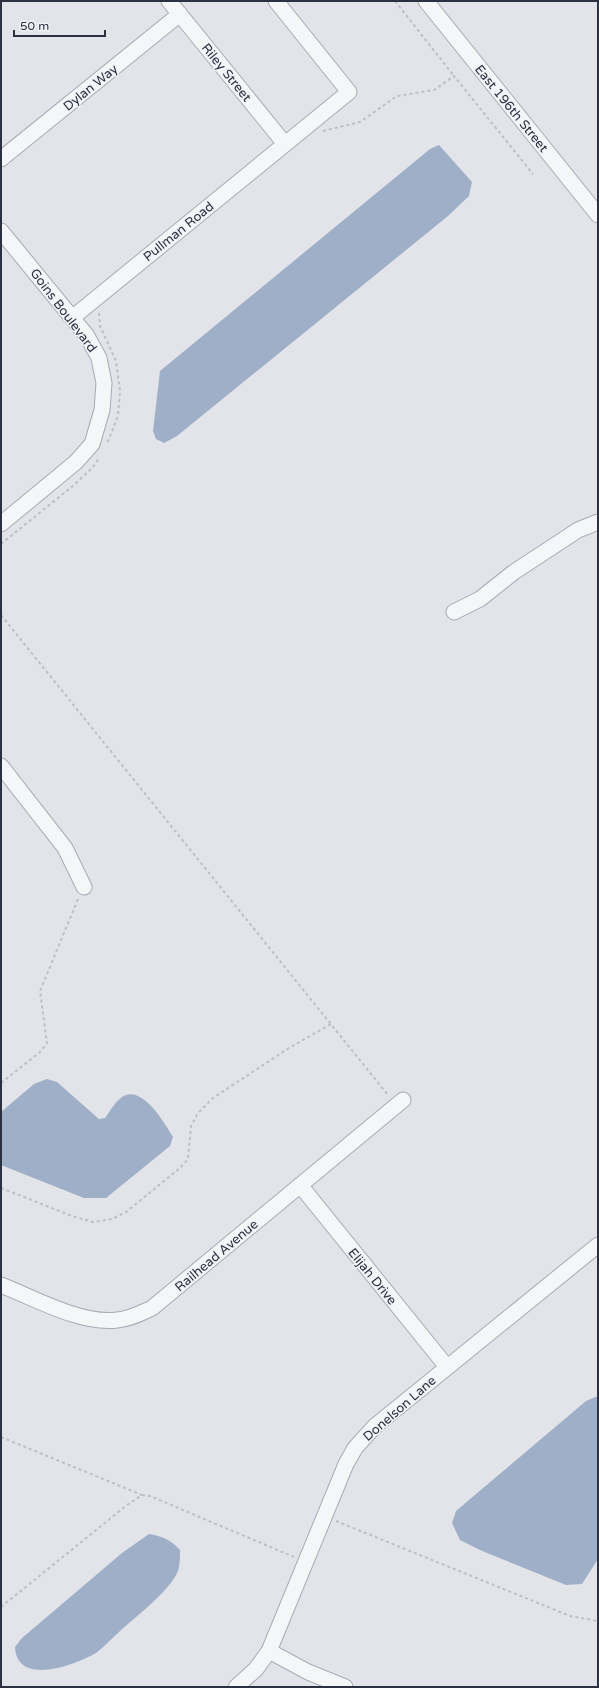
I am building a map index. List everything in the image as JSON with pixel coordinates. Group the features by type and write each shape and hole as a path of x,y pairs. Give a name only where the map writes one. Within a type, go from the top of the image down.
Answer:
{"street":[{"name":"Riley Street","path":"169,1 285,144"},
{"name":"Pullman Road","path":"72,318 349,92 276,1"},
{"name":"East 196th Street","path":"426,1 598,215"},
{"name":"Dylan Way","path":"1,159 180,14"},
{"name":"Goins Boulevard","path":"1,231 72,318 96,351 102,366 104,382 102,410 96,435 92,444 76,462 2,521"},
{"path":"454,612 480,599 514,572 578,530 598,522"},
{"path":"1,766 66,848 84,887"},
{"name":"Railhead Avenue","path":"1,1285 89,1319 105,1321 130,1318 152,1308 400,1103"},
{"name":"Elijah Drive","path":"300,1185 447,1368"},
{"name":"Donelson Lane","path":"236,1687 256,1669 269,1651 348,1460 362,1438 598,1245"},
{"path":"269,1651 297,1667 345,1687"}],"path":[{"path":"395,1 533,174"},
{"path":"321,131 360,122 397,96 434,90 454,76"},
{"path":"1,615 330,1024 400,1103"},
{"path":"1,1083 40,1052 47,1043 40,991 84,887"},
{"path":"1,1188 72,1216 93,1222 117,1217 126,1212 180,1168 188,1159 191,1126 198,1113 213,1098 289,1048 330,1024"},
{"path":"1,1437 142,1495 150,1496 306,1562"},
{"path":"1,1607 127,1505 142,1495"},
{"path":"325,1516 570,1616 598,1621"}],"water":[{"path":"439,145 472,182 469,196 448,216 177,436 164,443 156,439 153,431 160,371 430,149"},
{"path":"47,1079 57,1082 99,1119 105,1118 114,1105 126,1095 140,1097 160,1116 173,1137 170,1146 106,1198 84,1198 1,1165 1,1112 34,1084"},
{"path":"598,1396 598,1559 582,1584 566,1585 480,1550 460,1540 452,1523 456,1511 586,1401"},
{"path":"149,1534 166,1539 180,1550 180,1563 174,1579 152,1603 102,1648 87,1658 62,1667 48,1670 36,1670 26,1666 18,1659 15,1647 22,1638 122,1553"}]}
